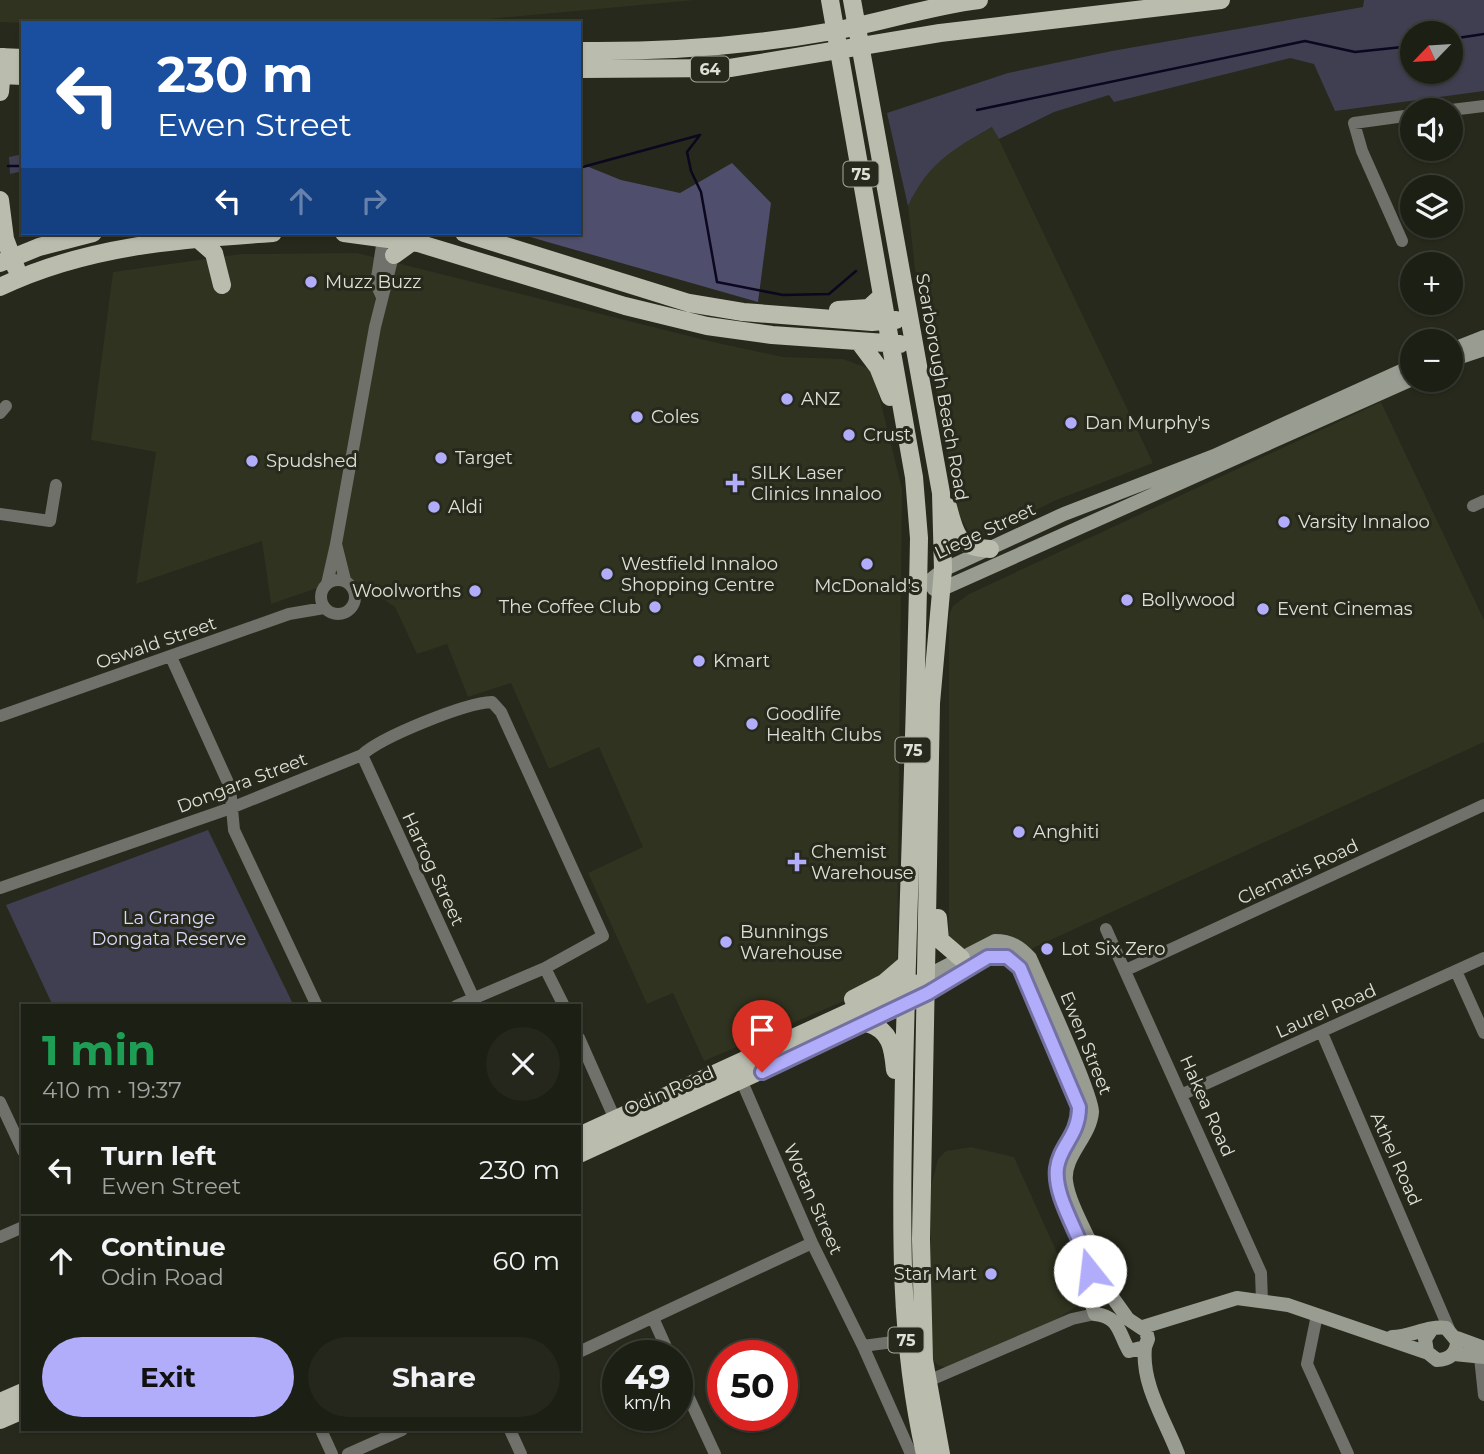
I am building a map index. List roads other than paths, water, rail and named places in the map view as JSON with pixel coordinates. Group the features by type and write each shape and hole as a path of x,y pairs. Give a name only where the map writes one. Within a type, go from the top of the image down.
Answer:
{"main road":[{"name":"Scarborough Beach Road","path":"830,0 909,449 919,538 905,965 905,1332 941,1454"},
{"name":"Scarborough Beach Road","path":"852,0 940,484 943,570 932,703 921,1239 919,1385 925,1454"},
{"name":"64","path":"581,51 727,47 857,26 979,0"},
{"name":"64","path":"581,69 730,68 1037,20 1221,0"},
{"path":"1,71 21,59"},
{"path":"1,71 21,76"},
{"path":"0,200 6,273"},
{"path":"6,273 89,235"},
{"path":"6,273 90,254 248,235"},
{"path":"357,235 390,240 625,306 707,326 860,343 914,344"},
{"path":"470,235 689,303 776,315 910,320"},
{"path":"198,239 214,253 222,285"},
{"path":"776,315 802,310 869,308 881,297"},
{"path":"1463,345 1484,337"},
{"path":"860,343 869,352 886,383 909,449"},
{"path":"1463,356 1484,349"},
{"name":"Liege Street","path":"918,590 943,570 1064,514 1221,452 1400,371"},
{"name":"Liege Street","path":"918,590 942,589 1400,384"},
{"path":"940,484 960,540 970,547 990,549"},
{"path":"931,839 939,870 940,940 961,958"},
{"name":"Ewen Street","path":"928,985 961,958 995,941 1007,941 1021,948 1030,958 1035,986 1092,1109 1090,1127 1066,1169 1066,1182 1094,1247 1097,1294 1095,1314"},
{"name":"Ewen Street","path":"928,985 988,957 999,955 1007,957 1020,968 1035,986"},
{"path":"798,1035 813,1019 884,984 905,965"},
{"name":"Odin Road","path":"738,1073 798,1035 928,985"},
{"name":"Odin Road","path":"581,1153 619,1128 738,1073 867,1023 905,996"},
{"path":"867,1023 881,1030 890,1039 893,1049 903,1175"},
{"name":"Odin Road","path":"581,1136 619,1128"},
{"name":"Ewen Street","path":"1097,1294 1128,1319 1146,1338"},
{"path":"1129,1351 1186,1314 1237,1297 1317,1315 1428,1353 1441,1360 1454,1354 1483,1354"},
{"path":"1095,1314 1108,1315 1117,1322 1141,1389 1169,1454"},
{"path":"1383,1337 1443,1331 1483,1354"},
{"path":"1428,1353 1424,1339 1443,1331"},
{"path":"1443,1331 1454,1354"},
{"path":"1146,1338 1143,1366 1178,1454"},
{"path":"0,1402 21,1393"},
{"path":"0,1420 21,1411"}],"street":[{"path":"1463,109 1484,106"},
{"path":"1400,117 1354,123 1362,151 1402,241"},
{"path":"324,595 382,297 376,284 390,240"},
{"path":"0,514 50,521 56,485"},
{"path":"324,595 340,614 350,609 355,593 345,580 336,544"},
{"path":"324,595 333,580 345,580"},
{"name":"Oswald Street","path":"0,716 289,614 324,595"},
{"path":"171,657 230,787 234,830 316,1004"},
{"name":"Dongara Street","path":"0,888 231,808 362,755 372,746 429,722 481,703 492,702 501,712 603,936 545,968"},
{"name":"Hartog Street","path":"362,755 473,997"},
{"name":"Clematis Road","path":"1126,970 1484,805"},
{"name":"Hakea Road","path":"1106,929 1183,1094 1261,1273 1262,1301"},
{"name":"Laurel Road","path":"1183,1094 1484,958"},
{"path":"460,1004 545,968 563,1004"},
{"path":"1456,971 1484,1033"},
{"name":"Athel Road","path":"1322,1033 1438,1298 1443,1331"},
{"path":"581,1042 619,1128"},
{"name":"Wotan Street","path":"738,1073 812,1243 863,1346 911,1454"},
{"path":"0,1102 21,1147"},
{"path":"0,1237 21,1228"},
{"path":"581,1351 812,1243"},
{"path":"1072,1319 1097,1294"},
{"path":"919,1385 1072,1319 1095,1314"},
{"path":"1317,1315 1307,1364 1348,1454"},
{"path":"653,1318 663,1340"},
{"path":"863,1346 893,1342 905,1332"},
{"path":"1483,1354 1484,1395"},
{"path":"693,1407 715,1454"},
{"path":"321,1431 332,1454"},
{"path":"348,1454 400,1431"},
{"path":"510,1431 521,1454"}],"waterway":[{"path":"1463,37 1484,34"},
{"path":"977,110 1305,41 1355,52 1400,47"},
{"path":"581,167 700,135 687,152 691,171 701,192 717,282 783,295 829,294 856,271"},
{"path":"8,166 21,166"}],"place":[{"name":"Muzz Buzz","path":"311,282"},
{"name":"ANZ","path":"787,399"},
{"name":"Coles","path":"637,417"},
{"name":"Dan Murphy's","path":"1071,423"},
{"name":"Crust","path":"849,435"},
{"name":"Target","path":"441,458"},
{"name":"Spudshed","path":"252,461"},
{"name":"SILK Laser Clinics Innaloo","path":"735,483"},
{"name":"Aldi","path":"434,507"},
{"name":"Varsity Innaloo","path":"1284,522"},
{"name":"McDonald's","path":"867,564"},
{"name":"Westfield Innaloo Shopping Centre","path":"607,574"},
{"name":"Woolworths","path":"475,591"},
{"name":"Bollywood","path":"1127,600"},
{"name":"The Coffee Club","path":"655,607"},
{"name":"Event Cinemas","path":"1263,609"},
{"name":"Kmart","path":"699,661"},
{"name":"Goodlife Health Clubs","path":"752,724"},
{"name":"Anghiti","path":"1019,832"},
{"name":"Chemist Warehouse","path":"797,862"},
{"name":"Bunnings Warehouse","path":"726,942"},
{"name":"Lot Six Zero","path":"1047,949"},
{"name":"Star Mart","path":"991,1274"}],"park label":[{"name":"La Grange Dongata Reserve","path":"169,928"}]}
